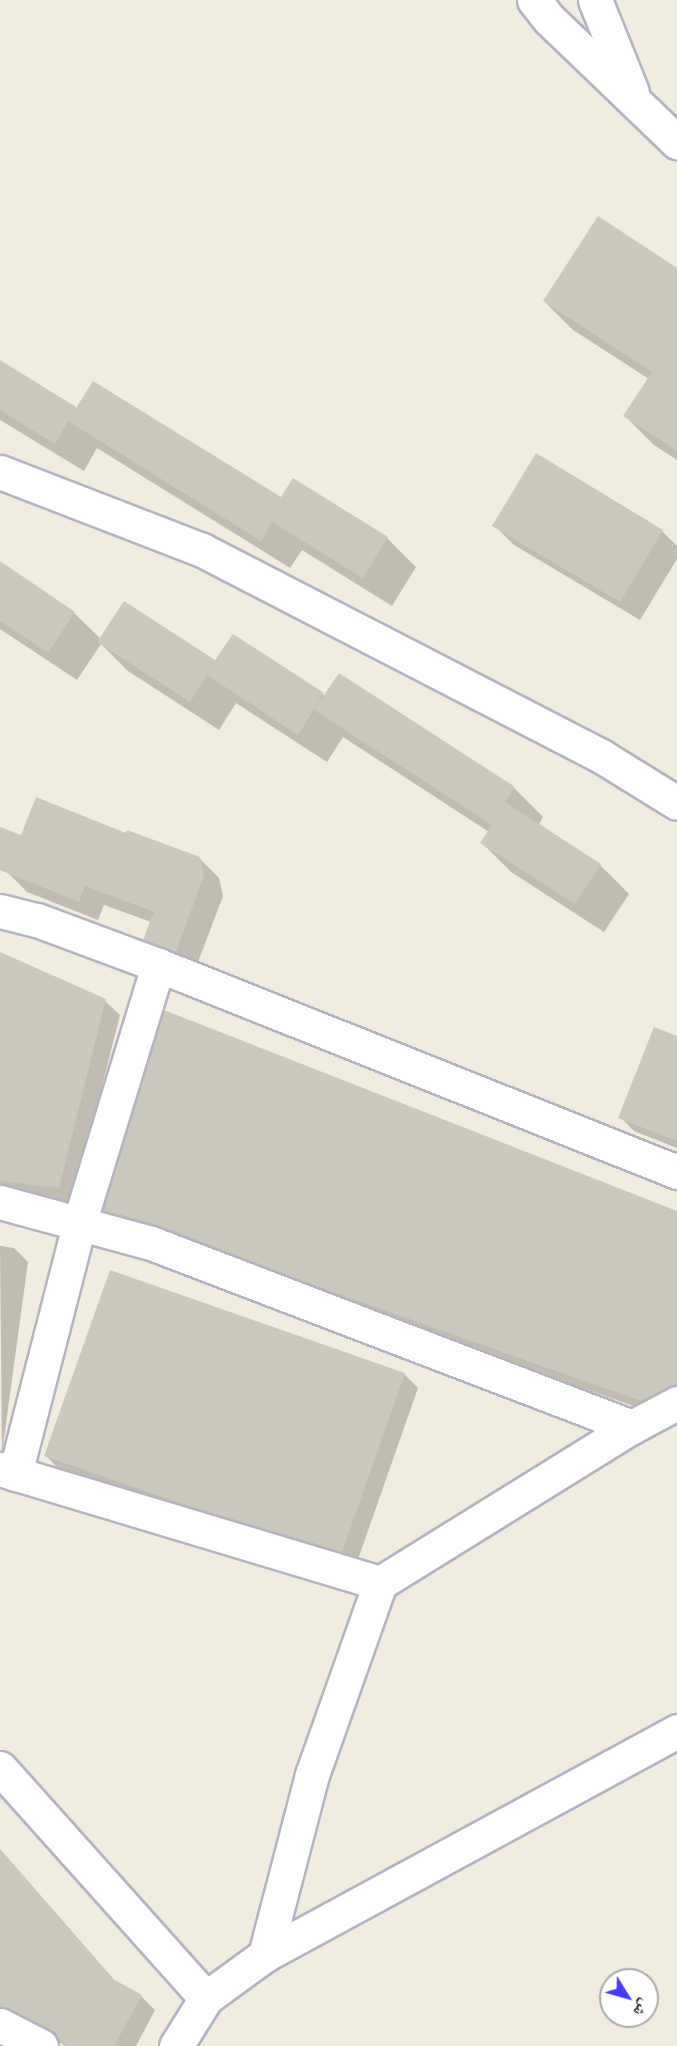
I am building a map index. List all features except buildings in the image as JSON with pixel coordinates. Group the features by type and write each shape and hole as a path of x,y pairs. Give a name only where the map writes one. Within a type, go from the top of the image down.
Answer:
{"street":[{"path":"534,0 549,19 677,142"},
{"path":"595,0 637,105"},
{"path":"0,472 202,550 601,756 677,803"},
{"path":"0,911 37,920 158,965 677,1172"},
{"path":"158,965 79,1224 8,1471 380,1582"},
{"path":"0,1202 151,1243 632,1427"},
{"path":"266,1955 312,1775 380,1582 632,1427 677,1402"},
{"path":"177,2046 206,1998 266,1955 677,1731"},
{"path":"0,1768 206,1998"},
{"path":"0,2025 41,2046"}]}
